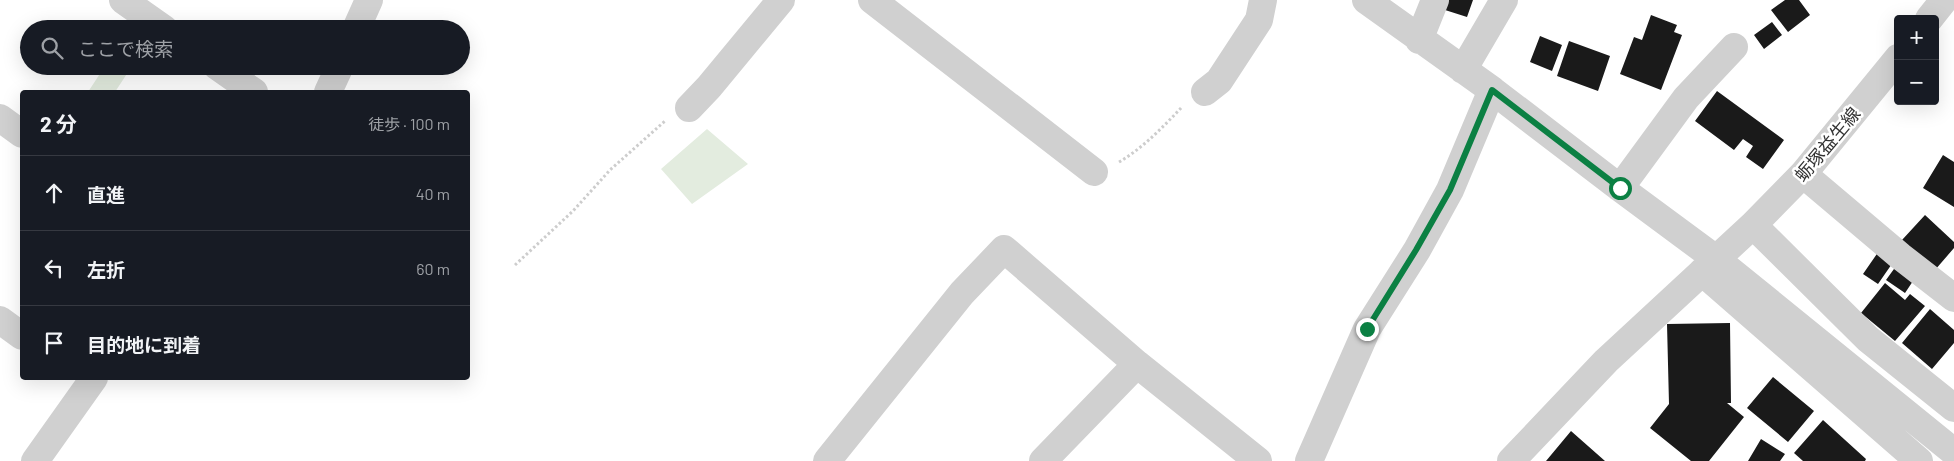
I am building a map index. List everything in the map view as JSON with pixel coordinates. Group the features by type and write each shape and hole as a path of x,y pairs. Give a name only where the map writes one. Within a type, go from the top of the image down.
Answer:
{"street":[{"path":"124,0 152,20"},
{"path":"360,20 369,0"},
{"path":"689,108 709,87 781,0"},
{"path":"872,0 1094,172"},
{"path":"1205,92 1219,81 1259,20 1263,0"},
{"path":"1366,0 1419,40 1492,90 1620,188 1709,265 1919,461"},
{"path":"1419,40 1435,0"},
{"path":"1463,70 1504,0"},
{"path":"1932,15 1944,0"},
{"path":"1620,188 1686,98 1734,47"},
{"name":"蛎塚益生線","path":"1511,461 1606,361 1753,225 1803,174 1896,60"},
{"path":"230,75 251,90"},
{"path":"329,90 336,75"},
{"path":"1309,461 1367,329 1416,250 1450,190 1492,90"},
{"path":"0,118 20,133"},
{"path":"1803,174 1900,256 1954,298"},
{"path":"1753,225 1868,339 1954,408"},
{"path":"838,457 962,293 1004,249 1136,364 1258,461"},
{"path":"1709,265 1954,452"},
{"path":"0,320 20,335"},
{"path":"1043,461 1136,364"},
{"path":"35,461 87,380"}],"path":[{"path":"1094,172 1102,172 1131,155 1162,128 1184,104 1205,92"},
{"path":"515,264 574,211 610,170 678,111 689,108"}],"shaded area":[{"path":"99,75 126,75 116,90 89,90"},
{"path":"707,129 748,164 692,204 661,169"}],"building":[{"path":"1449,0 1473,0 1467,17 1445,10"},
{"path":"1785,0 1799,0 1810,15 1788,32 1771,10"},
{"path":"1651,15 1677,25 1674,32 1682,35 1661,90 1620,74 1634,37 1642,40"},
{"path":"1772,22 1782,35 1764,49 1754,35"},
{"path":"1540,36 1562,45 1552,71 1530,62"},
{"path":"1569,41 1610,56 1598,91 1557,76"},
{"path":"1717,91 1784,140 1763,169 1746,157 1753,146 1743,139 1734,150 1695,121"},
{"path":"1943,155 1954,162 1954,207 1923,188"},
{"path":"1925,215 1954,242 1954,248 1935,270 1902,240"},
{"path":"1881,248 1896,258 1878,284 1863,274"},
{"path":"1899,262 1917,275 1905,293 1886,280"},
{"path":"1885,283 1905,300 1910,294 1925,306 1895,341 1861,313"},
{"path":"1930,309 1954,330 1954,343 1932,369 1902,343"},
{"path":"1730,323 1731,403 1727,403 1744,417 1709,461 1691,461 1650,428 1669,404 1667,324"},
{"path":"1773,377 1814,411 1788,442 1747,408"},
{"path":"1823,420 1866,459 1865,461 1803,461 1794,453"},
{"path":"1571,431 1605,461 1546,461"},
{"path":"1761,439 1785,454 1780,461 1748,461"}],"route":[{"path":"1367,329 1416,250 1450,190 1492,90 1620,188"}]}
